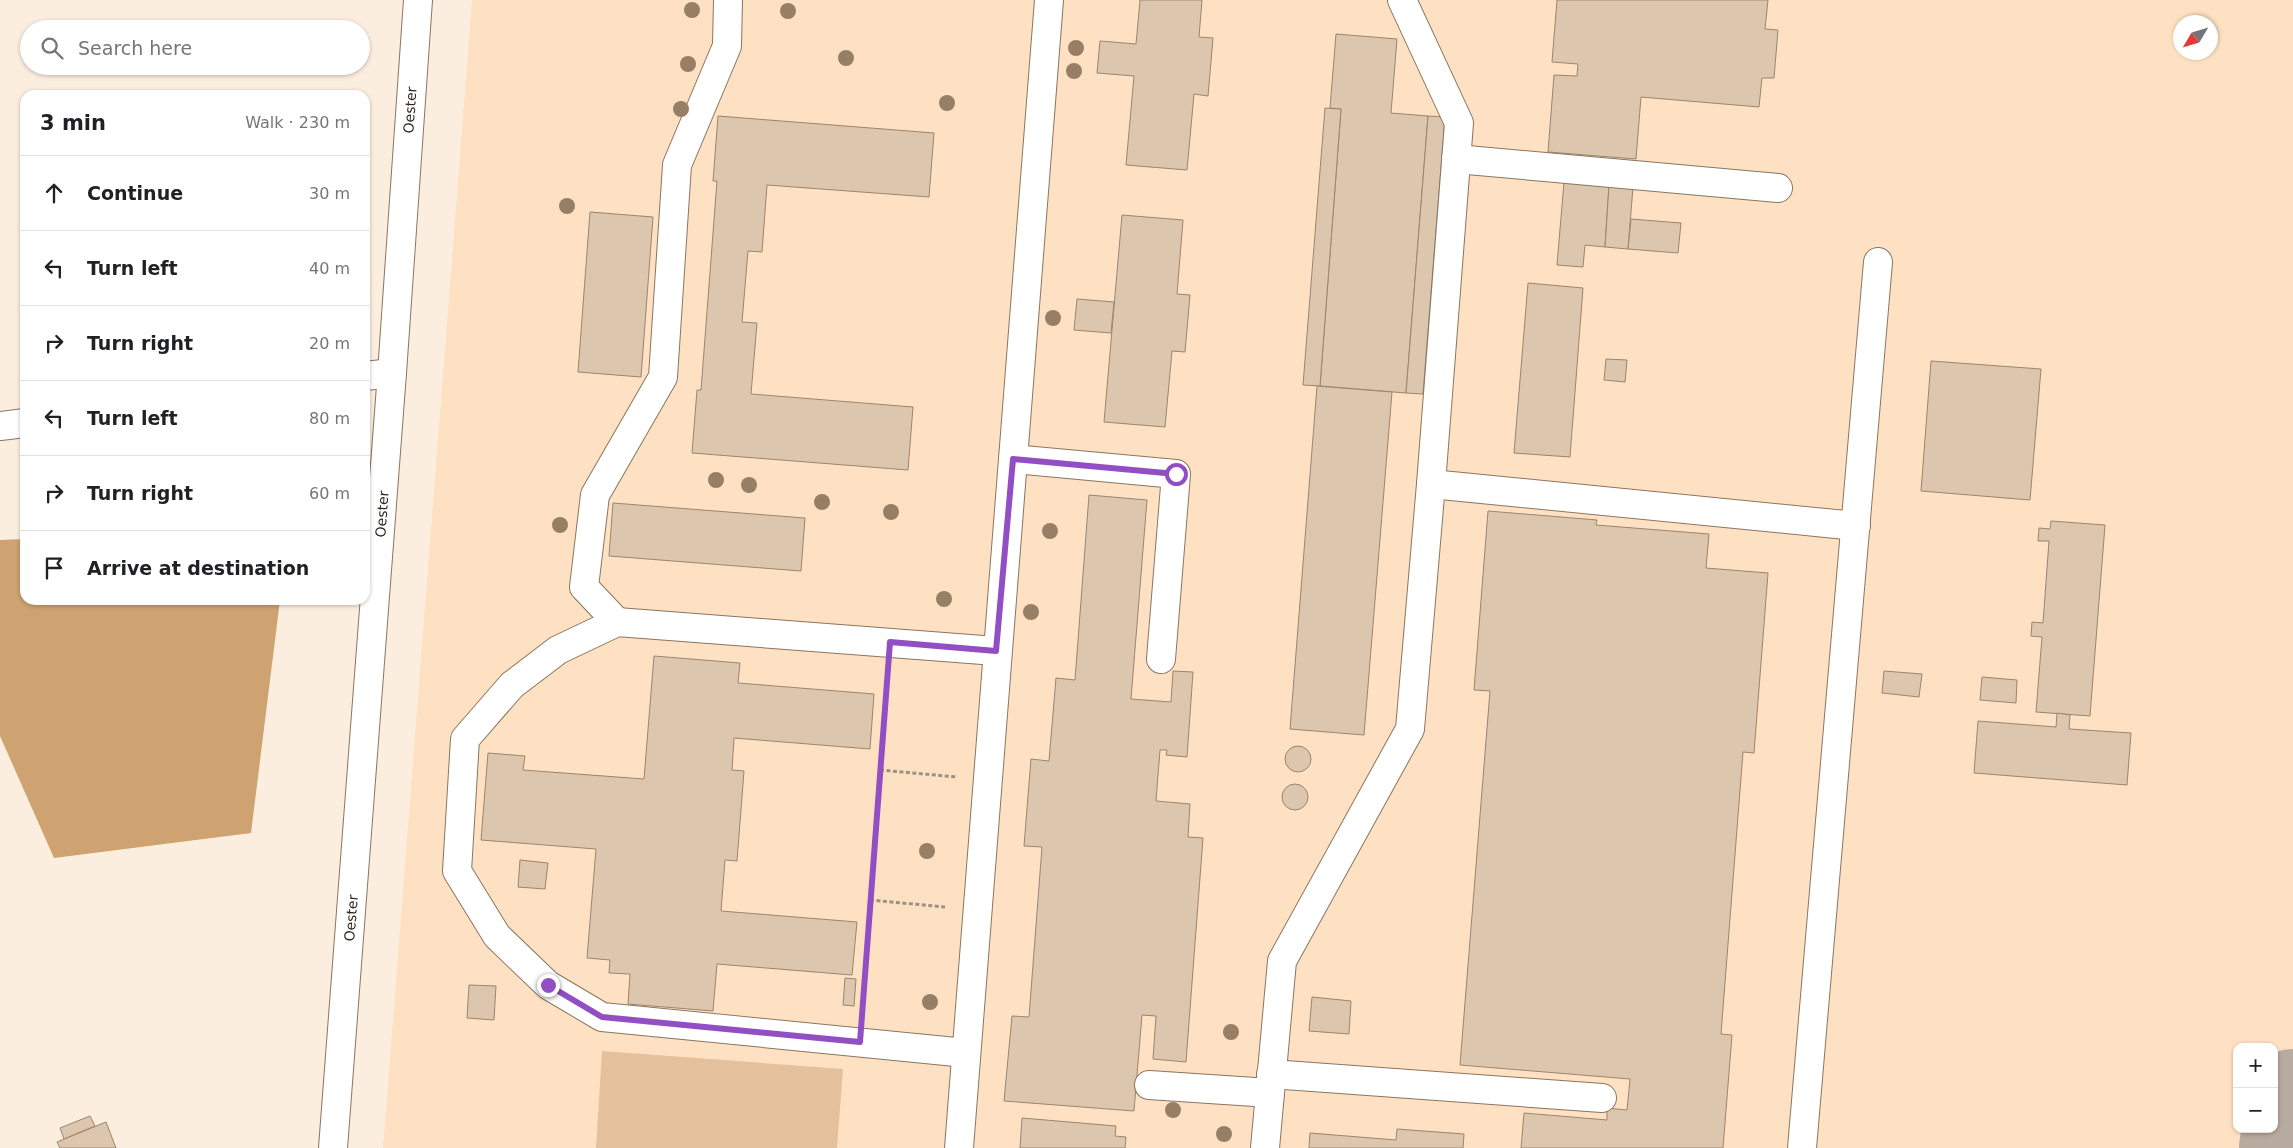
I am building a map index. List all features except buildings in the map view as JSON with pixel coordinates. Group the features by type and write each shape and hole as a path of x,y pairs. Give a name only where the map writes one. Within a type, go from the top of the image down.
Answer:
{"main road":[{"name":"Oester","path":"333,1148 392,373 418,0"},
{"path":"617,622 584,587 595,495 663,377 677,164 727,46 728,0"},
{"path":"959,1148 996,651 1049,0"},
{"path":"1265,1148 1282,961 1410,729 1432,484 1459,123 1402,0"},
{"path":"1456,159 1778,188"},
{"path":"1802,1148 1878,262"},
{"path":"370,375 392,373"},
{"path":"0,426 20,424"},
{"path":"1013,459 1176,474 1161,659"},
{"path":"1432,484 1856,526"},
{"path":"966,1052 602,1017 548,985 497,936 457,871 465,739 512,685 558,650 617,622 996,651"},
{"path":"1149,1085 1271,1083 1602,1098"}],"path":[{"path":"860,1042 890,642"},
{"path":"880,770 987,780"},
{"path":"870,900 978,910"}],"shaded area":[{"path":"472,0 2293,0 2293,1148 383,1148"},
{"path":"20,539 20,605 279,605 251,833 54,858 0,736 0,540"},
{"path":"602,1051 843,1069 837,1148 596,1148"}],"taxiway":[{"path":"2286,1148 2293,1096"}],"route":[{"path":"548,985 602,1017 860,1042 890,642 996,651 1013,459 1176,474"}]}
